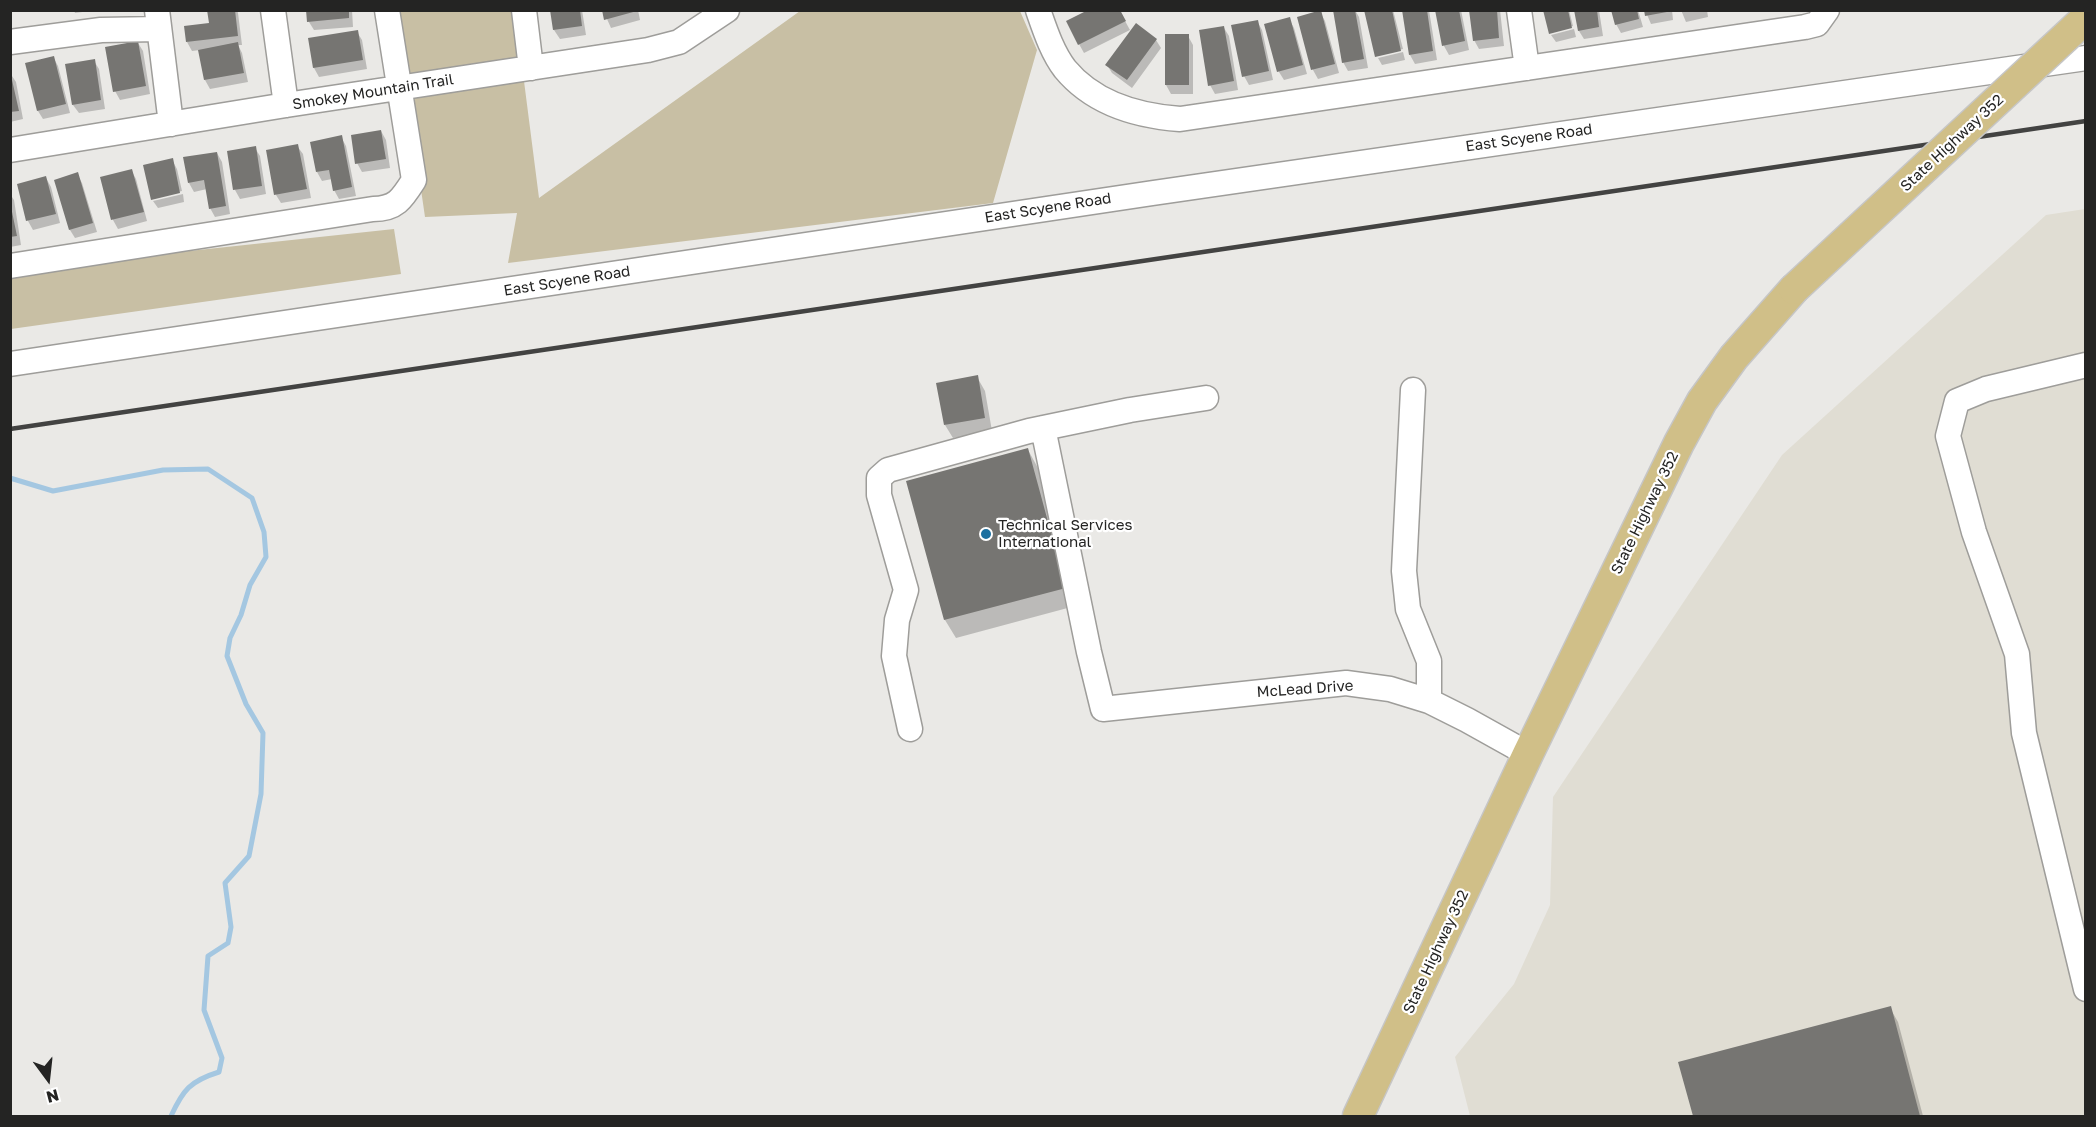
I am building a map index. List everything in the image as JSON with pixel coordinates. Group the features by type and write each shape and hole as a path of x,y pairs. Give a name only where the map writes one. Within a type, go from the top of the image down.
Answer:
{"main road":[{"name":"State Highway 352","path":"1358,1116 1528,754 1679,443 1702,401 1734,357 1794,289 2085,18"}],"street":[{"path":"273,10 286,105"},
{"path":"10,266 373,209 386,209 402,199 414,180 387,10"},
{"path":"524,10 531,68"},
{"name":"Smokey Mountain Trail","path":"10,150 648,50 679,42 727,10"},
{"path":"1038,10 1056,54 1065,69 1083,86 1101,99 1121,108 1144,115 1180,119 1805,27 1817,24 1827,10"},
{"path":"1519,10 1527,68"},
{"path":"10,42 158,20 171,124"},
{"name":"East Scyene Road","path":"10,364 1141,194 2085,58"},
{"path":"2085,365 1986,389 1957,401 1948,436 1974,532 2017,654 2024,733 2085,989"},
{"path":"1413,390 1404,571 1408,609 1429,661 1429,701"},
{"path":"910,729 894,656 897,620 906,590 879,495 879,478 888,470 1043,428 1130,410 1206,398"},
{"name":"McLead Drive","path":"1043,428 1103,709 1346,683 1390,689 1429,701 1528,754"}],"shaded area":[{"path":"395,11 515,11 539,198 800,11 1020,11 1037,50 993,203 508,263 517,213 425,217"},
{"path":"2085,209 2085,1116 1470,1116 1455,1057 1514,984 1550,905 1553,797 1782,455 2046,215"},
{"path":"394,229 401,274 11,329 10,274 96,261"}],"building":[{"path":"207,10 235,10 238,36 186,42 184,26 209,23"},
{"path":"306,10 349,10 349,18 307,22"},
{"path":"550,10 580,10 582,26 553,30"},
{"path":"602,10 637,10 637,11 604,20"},
{"path":"1088,10 1120,10 1126,21 1078,45 1066,21"},
{"path":"1321,10 1335,64 1311,70 1297,17"},
{"path":"1333,10 1355,10 1364,59 1342,63"},
{"path":"1364,10 1392,10 1401,51 1375,57"},
{"path":"1402,10 1427,10 1433,51 1409,55"},
{"path":"1435,10 1459,10 1465,41 1442,46"},
{"path":"1469,10 1497,10 1499,38 1473,41"},
{"path":"1543,10 1568,10 1572,28 1549,34"},
{"path":"1574,10 1597,10 1599,27 1578,31"},
{"path":"1611,10 1637,10 1639,19 1615,25"},
{"path":"1644,10 1667,10 1667,12 1645,16"},
{"path":"1290,17 1303,65 1277,72 1264,24"},
{"path":"1258,20 1269,71 1242,77 1231,25"},
{"path":"1136,23 1157,39 1127,80 1105,65"},
{"path":"1224,26 1234,81 1208,86 1199,30"},
{"path":"358,30 363,60 313,68 308,38"},
{"path":"1165,34 1189,34 1189,85 1165,85"},
{"path":"138,41 146,86 113,92 105,47"},
{"path":"238,42 244,73 204,80 198,50"},
{"path":"54,56 66,104 37,111 25,63"},
{"path":"95,59 101,100 72,105 65,64"},
{"path":"10,71 19,111 10,112"},
{"path":"381,130 386,159 355,164 351,135"},
{"path":"342,135 352,187 333,191 329,170 316,172 310,142"},
{"path":"298,144 307,189 274,195 266,150"},
{"path":"256,146 262,186 233,190 227,151"},
{"path":"217,152 226,206 209,209 204,180 188,183 183,157"},
{"path":"173,158 180,193 151,200 143,165"},
{"path":"132,169 144,212 111,220 100,177"},
{"path":"78,172 93,223 69,230 54,180"},
{"path":"46,176 56,214 26,221 17,184"},
{"path":"10,202 17,236 10,237"},
{"path":"978,375 985,418 944,425 936,383"},
{"name":"Technical Services International","path":"1028,448 1066,588 944,620 906,481"},
{"path":"1891,1006 1920,1116 1693,1116 1678,1062"}],"waterway":[{"path":"10,478 53,491 163,470 208,469 252,498 264,532 266,557 250,585 241,615 230,638 227,656 246,704 263,733 261,794 249,856 225,883 231,927 228,943 208,956 204,1010 222,1058 219,1072 194,1083 179,1099 171,1116"}],"railway":[{"path":"10,429 2086,121"}],"place":[{"name":"Technical Services International","path":"986,534"}]}
